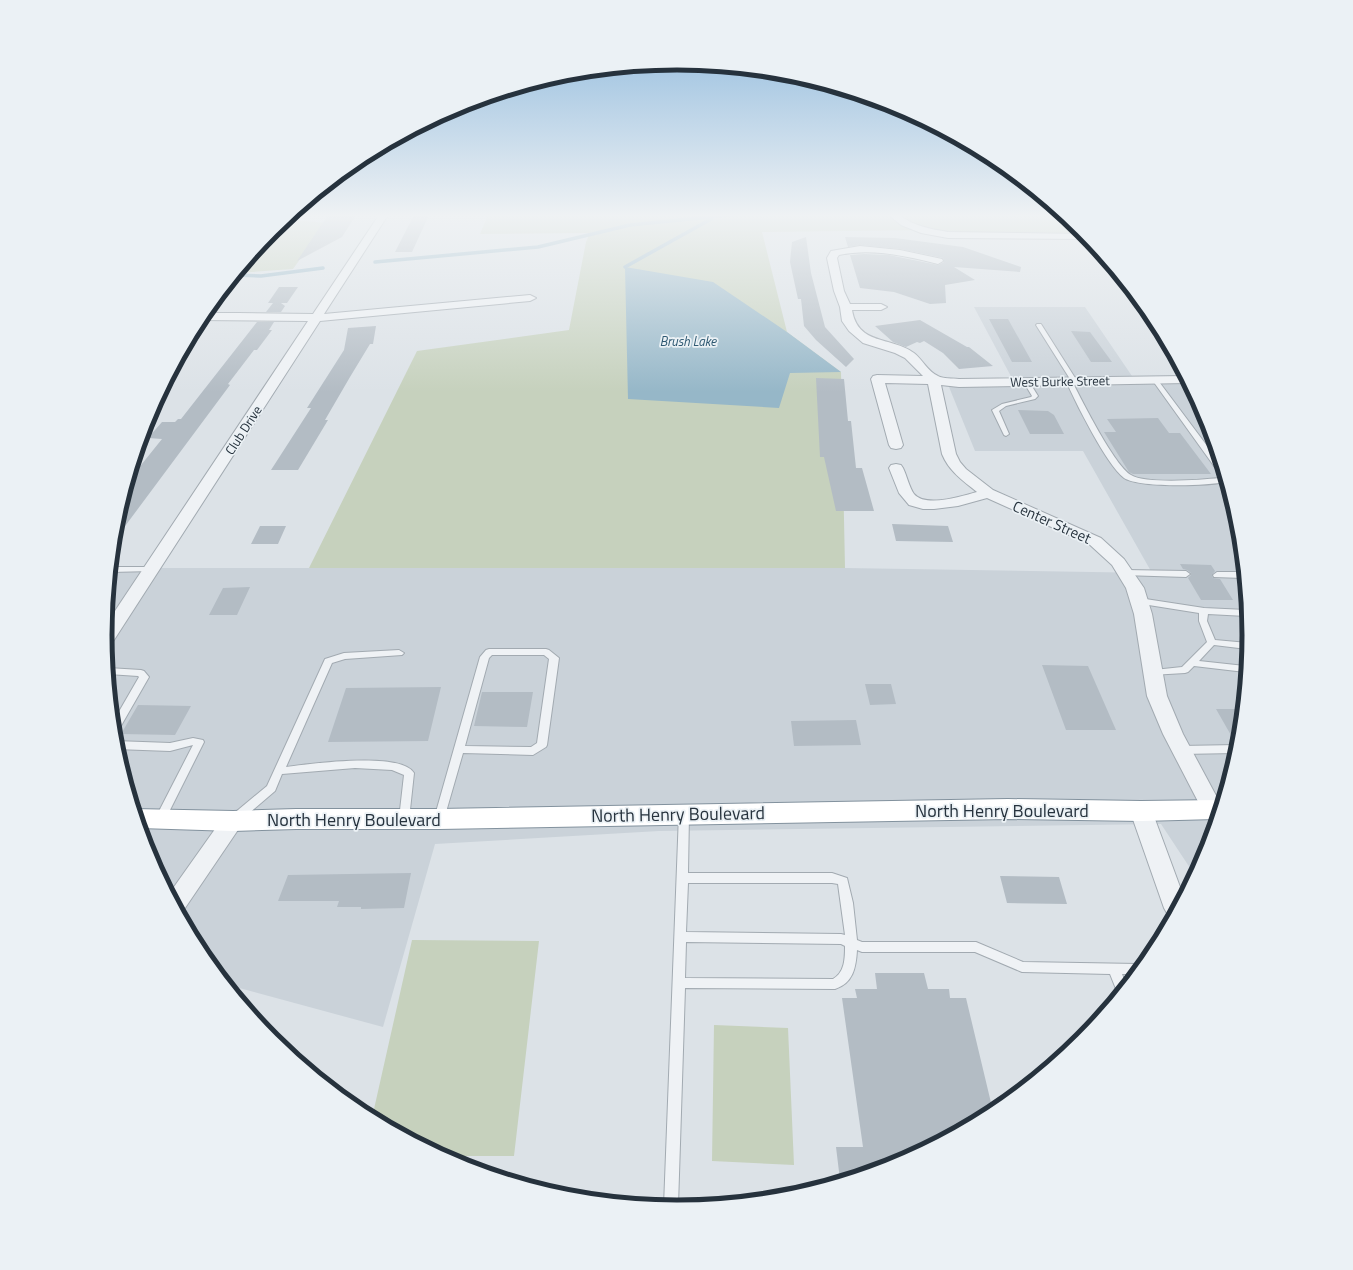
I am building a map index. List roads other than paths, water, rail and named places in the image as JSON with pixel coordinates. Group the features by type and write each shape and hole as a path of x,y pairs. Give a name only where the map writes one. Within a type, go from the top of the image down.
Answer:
{"highway":[{"name":"North Henry Boulevard","path":"144,820 233,821 296,819 439,819 1008,809 1141,811 1214,809"}],"street":[{"name":"Club Drive","path":"112,629 345,274"},
{"path":"835,274 839,291 846,307 848,321 853,329 867,340 899,350 909,355 934,380"},
{"path":"210,317 317,318 530,298"},
{"path":"846,307 880,307"},
{"name":"West Burke Street","path":"896,445 877,379 934,380 959,383 1180,380"},
{"name":"Center Street","path":"934,380 949,454 953,463 961,472 988,493 1095,541 1118,562 1135,588 1143,614 1158,696 1173,734 1215,807"},
{"path":"896,468 909,498 922,504 944,505 988,493"},
{"path":"1141,811 1174,902"},
{"path":"178,900 233,821"}],"lane":[{"path":"1039,325 1072,381 1095,430 1118,467 1127,476 1150,481 1201,482 1220,480"},
{"path":"1155,380 1214,460"},
{"path":"1006,434 995,410 1004,405 1033,398 1035,396 1026,382"},
{"path":"115,570 152,569"},
{"path":"1125,573 1186,574"},
{"path":"1217,575 1238,575"},
{"path":"1139,601 1204,612 1241,613"},
{"path":"1204,612 1203,622 1212,642"},
{"path":"1212,642 1241,645"},
{"path":"1154,673 1185,670 1212,642"},
{"path":"439,819 458,749 484,657 489,652 546,652 554,658 542,745 533,751 458,749"},
{"path":"233,821 271,788 328,661 344,656 399,654"},
{"path":"1192,664 1240,669"},
{"path":"113,671 141,673 144,677 118,722"},
{"path":"122,745 170,746 193,741 199,742 144,820"},
{"path":"1181,750 1230,749"},
{"path":"278,771 355,764 394,766 409,772 404,819"},
{"path":"671,1200 684,814"},
{"path":"679,983 835,984 844,978 850,966 852,944 843,881 832,878 682,878"},
{"path":"680,937 841,939 862,947 976,947 1022,967 1132,969"},
{"path":"1114,969 1120,985"}],"water":[{"name":"Brush Lake","path":"625,274 668,274 713,282 787,332 841,372 790,373 779,408 628,399"}],"waterway":[{"path":"241,275 261,276 274,274"}]}
